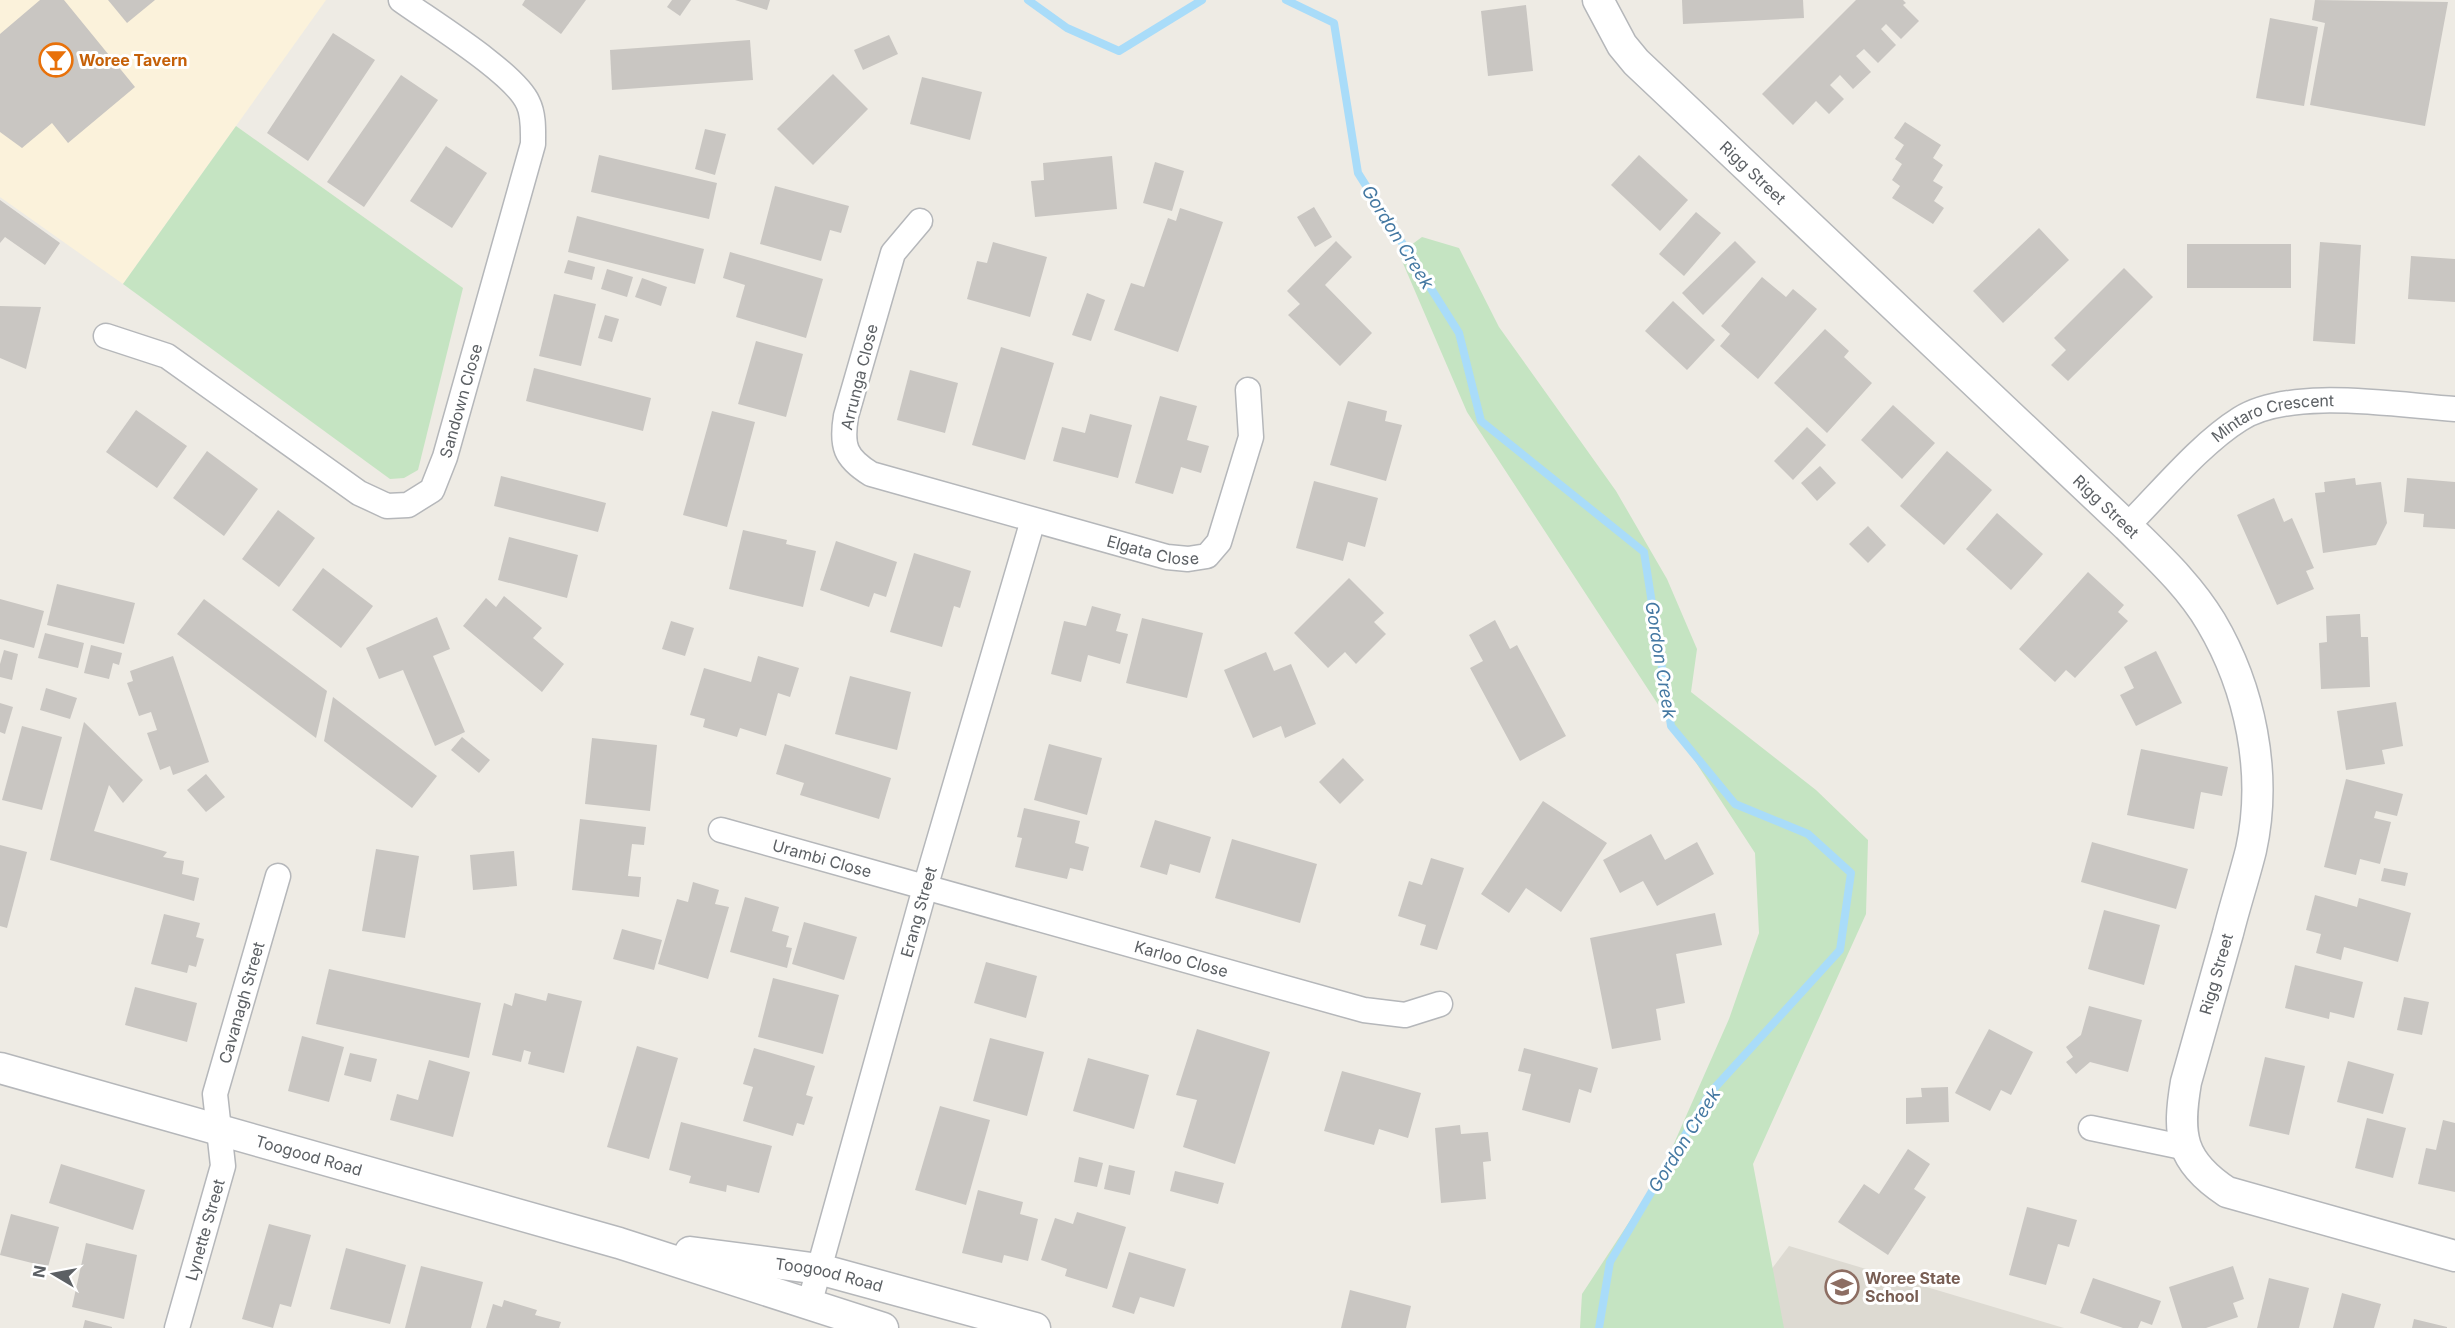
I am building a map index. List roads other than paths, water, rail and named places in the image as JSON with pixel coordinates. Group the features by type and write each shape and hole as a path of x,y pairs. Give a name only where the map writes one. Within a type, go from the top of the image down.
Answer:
{"street":[{"name":"Sandown Close","path":"106,336 167,356 359,493 387,506 408,505 432,490 445,457 534,144 533,124 528,103 519,88 498,70 401,0"},
{"name":"Rigg Street","path":"1604,6 1622,45 1636,62 2127,526 2181,580 2210,621 2226,651 2244,697 2258,780 2251,848 2186,1082 2181,1113 2182,1131 2194,1164 2206,1179 2227,1192 2455,1256"},
{"name":"Arrunga Close","path":"920,221 893,253 846,416 843,433 846,451 857,465 871,474 1033,520"},
{"name":"Elgata Close","path":"1033,520 1167,557 1188,560 1208,556 1223,533 1251,436 1248,390"},
{"name":"Mintaro Crescent","path":"2127,526 2208,445 2240,419 2262,410 2286,403 2319,400 2455,409"},
{"name":"Erang Street","path":"809,1305 925,888 1033,520"},
{"name":"Urambi Close","path":"721,830 925,888"},
{"name":"Cavanagh Street","path":"218,1130 215,1094 278,876"},
{"name":"Karloo Close","path":"925,888 1364,1011 1405,1015 1440,1004"},
{"name":"Toogood Road","path":"0,1068 619,1243 883,1328"},
{"path":"2091,1128 2187,1148"},
{"name":"Lynette Street","path":"177,1328 223,1166 218,1130"},
{"name":"Toogood Road","path":"619,1243 819,1269 1035,1328"}],"waterway":[{"name":"Gordon Creek","path":"1028,0 1067,28 1119,51 1202,0"},
{"name":"Gordon Creek","path":"1286,0 1334,23 1358,173 1459,333 1481,421 1644,552 1671,726 1735,804 1808,834 1851,873 1840,950 1710,1093 1610,1262 1599,1328"}],"place":[{"name":"Woree Tavern","path":"56,60"},
{"name":"Woree State School","path":"1842,1287"}]}
